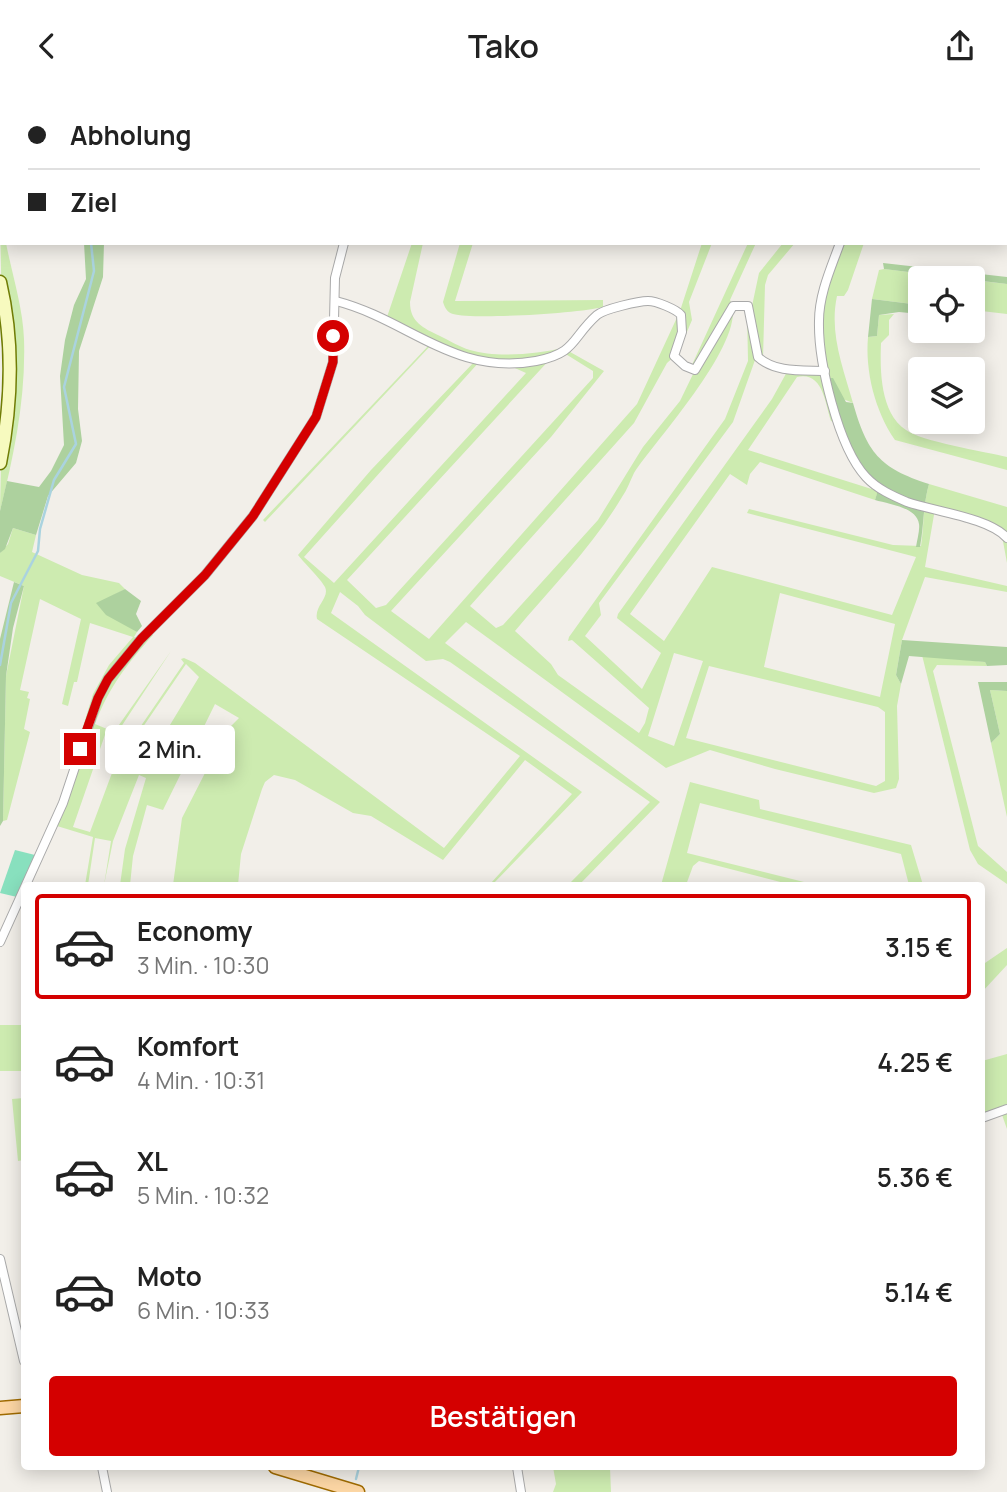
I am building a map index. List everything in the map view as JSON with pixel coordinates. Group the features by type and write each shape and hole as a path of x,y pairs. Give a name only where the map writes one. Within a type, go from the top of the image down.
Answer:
{"main road":[{"path":"0,1408 21,1406"},
{"path":"285,1470 358,1492"}],"street":[{"path":"28,882 63,803 98,698 108,679 141,639 205,575 253,516 316,417 333,362 335,278 343,245"},
{"path":"839,245 824,288 818,318 820,352 847,448 866,477 894,496 930,510 996,528 1007,538"},
{"path":"0,282 8,316 10,350 6,433 0,463"},
{"path":"336,301 370,313 447,352 475,361 504,362 533,361 564,354 598,314 649,300 681,315 682,332 674,356 685,366 695,370 733,306 748,306 758,357 764,362 787,369 825,371"},
{"path":"1,941 21,896"},
{"path":"985,1117 1007,1109"},
{"path":"0,1259 21,1348"},
{"path":"103,1470 107,1492"},
{"path":"517,1470 521,1492"}],"green space":[{"path":"1,245 6,245 22,315 24,361 18,426 0,511 3,374"},
{"path":"84,245 104,245 103,277 79,351 78,409 82,441 76,463 48,496 36,535 13,528 5,549 0,553 0,511 7,481 39,487 51,471 64,445 60,376 74,305 86,279"},
{"path":"411,245 423,245 410,302 412,315 423,327 462,347 492,354 541,352 563,348 604,371 551,437 391,611 429,639 637,404 680,311 701,245 711,245 689,302 692,320 678,353 667,363 634,423 470,606 496,628 503,625 598,520 643,447 680,401 695,370 691,367 747,245 755,245 730,300 733,317 727,338 714,363 634,473 624,494 598,533 515,631 551,664 558,675 639,733 649,708 572,640 568,641 569,637 725,419 748,361 747,310 752,306 759,273 781,245 793,245 768,275 765,285 763,358 755,360 733,422 599,603 601,615 585,636 642,689 661,653 617,618 618,614 772,399 788,370 826,371 819,318 839,245 863,245 848,290 844,296 837,296 835,310 838,350 853,403 843,399 833,379 840,425 831,421 818,384 806,376 797,377 748,450 878,491 875,500 760,462 750,474 747,485 730,474 630,614 664,641 712,567 892,615 916,557 747,513 749,509 893,545 921,546 929,484 1007,507 1007,563 1002,536 997,526 935,509 925,567 1007,586 1007,592 925,577 902,640 896,675 901,684 897,706 899,779 896,788 874,793 710,750 666,768 466,622 445,643 660,802 582,882 571,882 650,802 450,662 443,659 426,661 365,615 340,592 331,613 582,792 495,882 492,882 572,794 525,760 443,860 371,816 353,813 295,780 274,775 265,782 262,789 241,854 238,882 173,882 182,818 227,730 239,718 215,704 163,810 147,805 133,856 130,882 120,882 125,849 146,778 139,775 113,841 105,882 111,841 95,838 88,882 86,882 93,837 57,826 28,881 28,870 60,801 93,694 109,665 133,637 90,623 77,682 74,682 68,706 62,704 81,619 40,599 20,690 29,692 24,729 30,732 7,820 3,821 6,676 24,586 0,576 0,553 8,544 13,528 36,535 32,552 82,575 119,583 125,589 97,604 137,632 134,637 141,639 149,632 153,635 120,677 100,711 95,724 107,729 73,827 90,832 125,738 114,732 171,651 117,733 132,739 184,663 181,659 184,658 195,663 444,848 520,756 317,619 325,587 298,555 371,470 475,361 433,343 265,522 263,520 431,343 387,317","holes":["564,353 593,371 593,378 386,605 376,608 347,580 552,357","480,361 506,364 526,373 334,583 304,557","780,593 895,624 880,697 764,667","674,653 703,661 674,746 648,736","186,664 199,677 156,748 134,740","709,666 878,707 885,712 885,781 876,786 686,738"]},
{"path":"459,245 472,245 455,301 603,300 603,307 528,315 465,316 451,313 443,302"},
{"path":"883,263 910,266 908,272 884,269"},
{"path":"879,270 908,272 908,304 872,299"},
{"path":"985,275 1007,277 1007,284 985,281"},
{"path":"985,281 1007,284 1007,314 985,311"},
{"path":"872,299 908,304 908,313 879,315 877,336 868,337"},
{"path":"894,314 889,320 889,335 881,343 881,366 886,402 897,422 908,434 1007,457 1007,470 895,440 877,404 868,363 868,337 877,336 879,315"},
{"path":"828,378 833,378 846,402 853,403 864,434 878,456 898,471 929,484 920,547 916,547 919,532 917,518 901,507 875,500 879,487 859,464 852,451"},
{"path":"14,582 24,586 13,628 6,676 3,821 0,826 0,639"},
{"path":"125,589 141,601 136,614 142,626 137,632 106,615 96,603"},
{"path":"902,640 1007,647 1007,665 987,666 985,662 909,656 901,684 896,675"},
{"path":"922,655 985,662 987,666 937,665 933,671 978,846 1007,872 1007,884 978,864 970,850"},
{"path":"978,682 1007,682 1007,691 990,690 1000,734 991,743"},
{"path":"990,690 1007,691 1007,817 991,743 1000,734"},
{"path":"690,782 759,800 760,809 911,845 922,882 908,882 901,854 700,803 687,853 804,882 780,882 699,861 693,866 687,882 662,882"},
{"path":"15,850 35,855 23,882 21,882 17,897 0,893"},
{"path":"1007,948 1007,965 985,989 985,963"},
{"path":"0,1025 21,1025 21,1071 0,1071"},
{"path":"1007,1054 1007,1129 1001,1112 985,1117 985,1060"},
{"path":"21,1098 21,1160 18,1161 12,1099"},
{"path":"554,1470 610,1470 611,1492 553,1492 556,1484"}],"waterway":[{"path":"0,665 11,603 38,551 40,529 54,480 76,444 64,387 94,271 91,245"},
{"path":"356,1479 358,1470"}],"route":[{"path":"80,749 98,698 108,679 141,639 205,575 253,516 316,417 333,362 333,336"}]}
